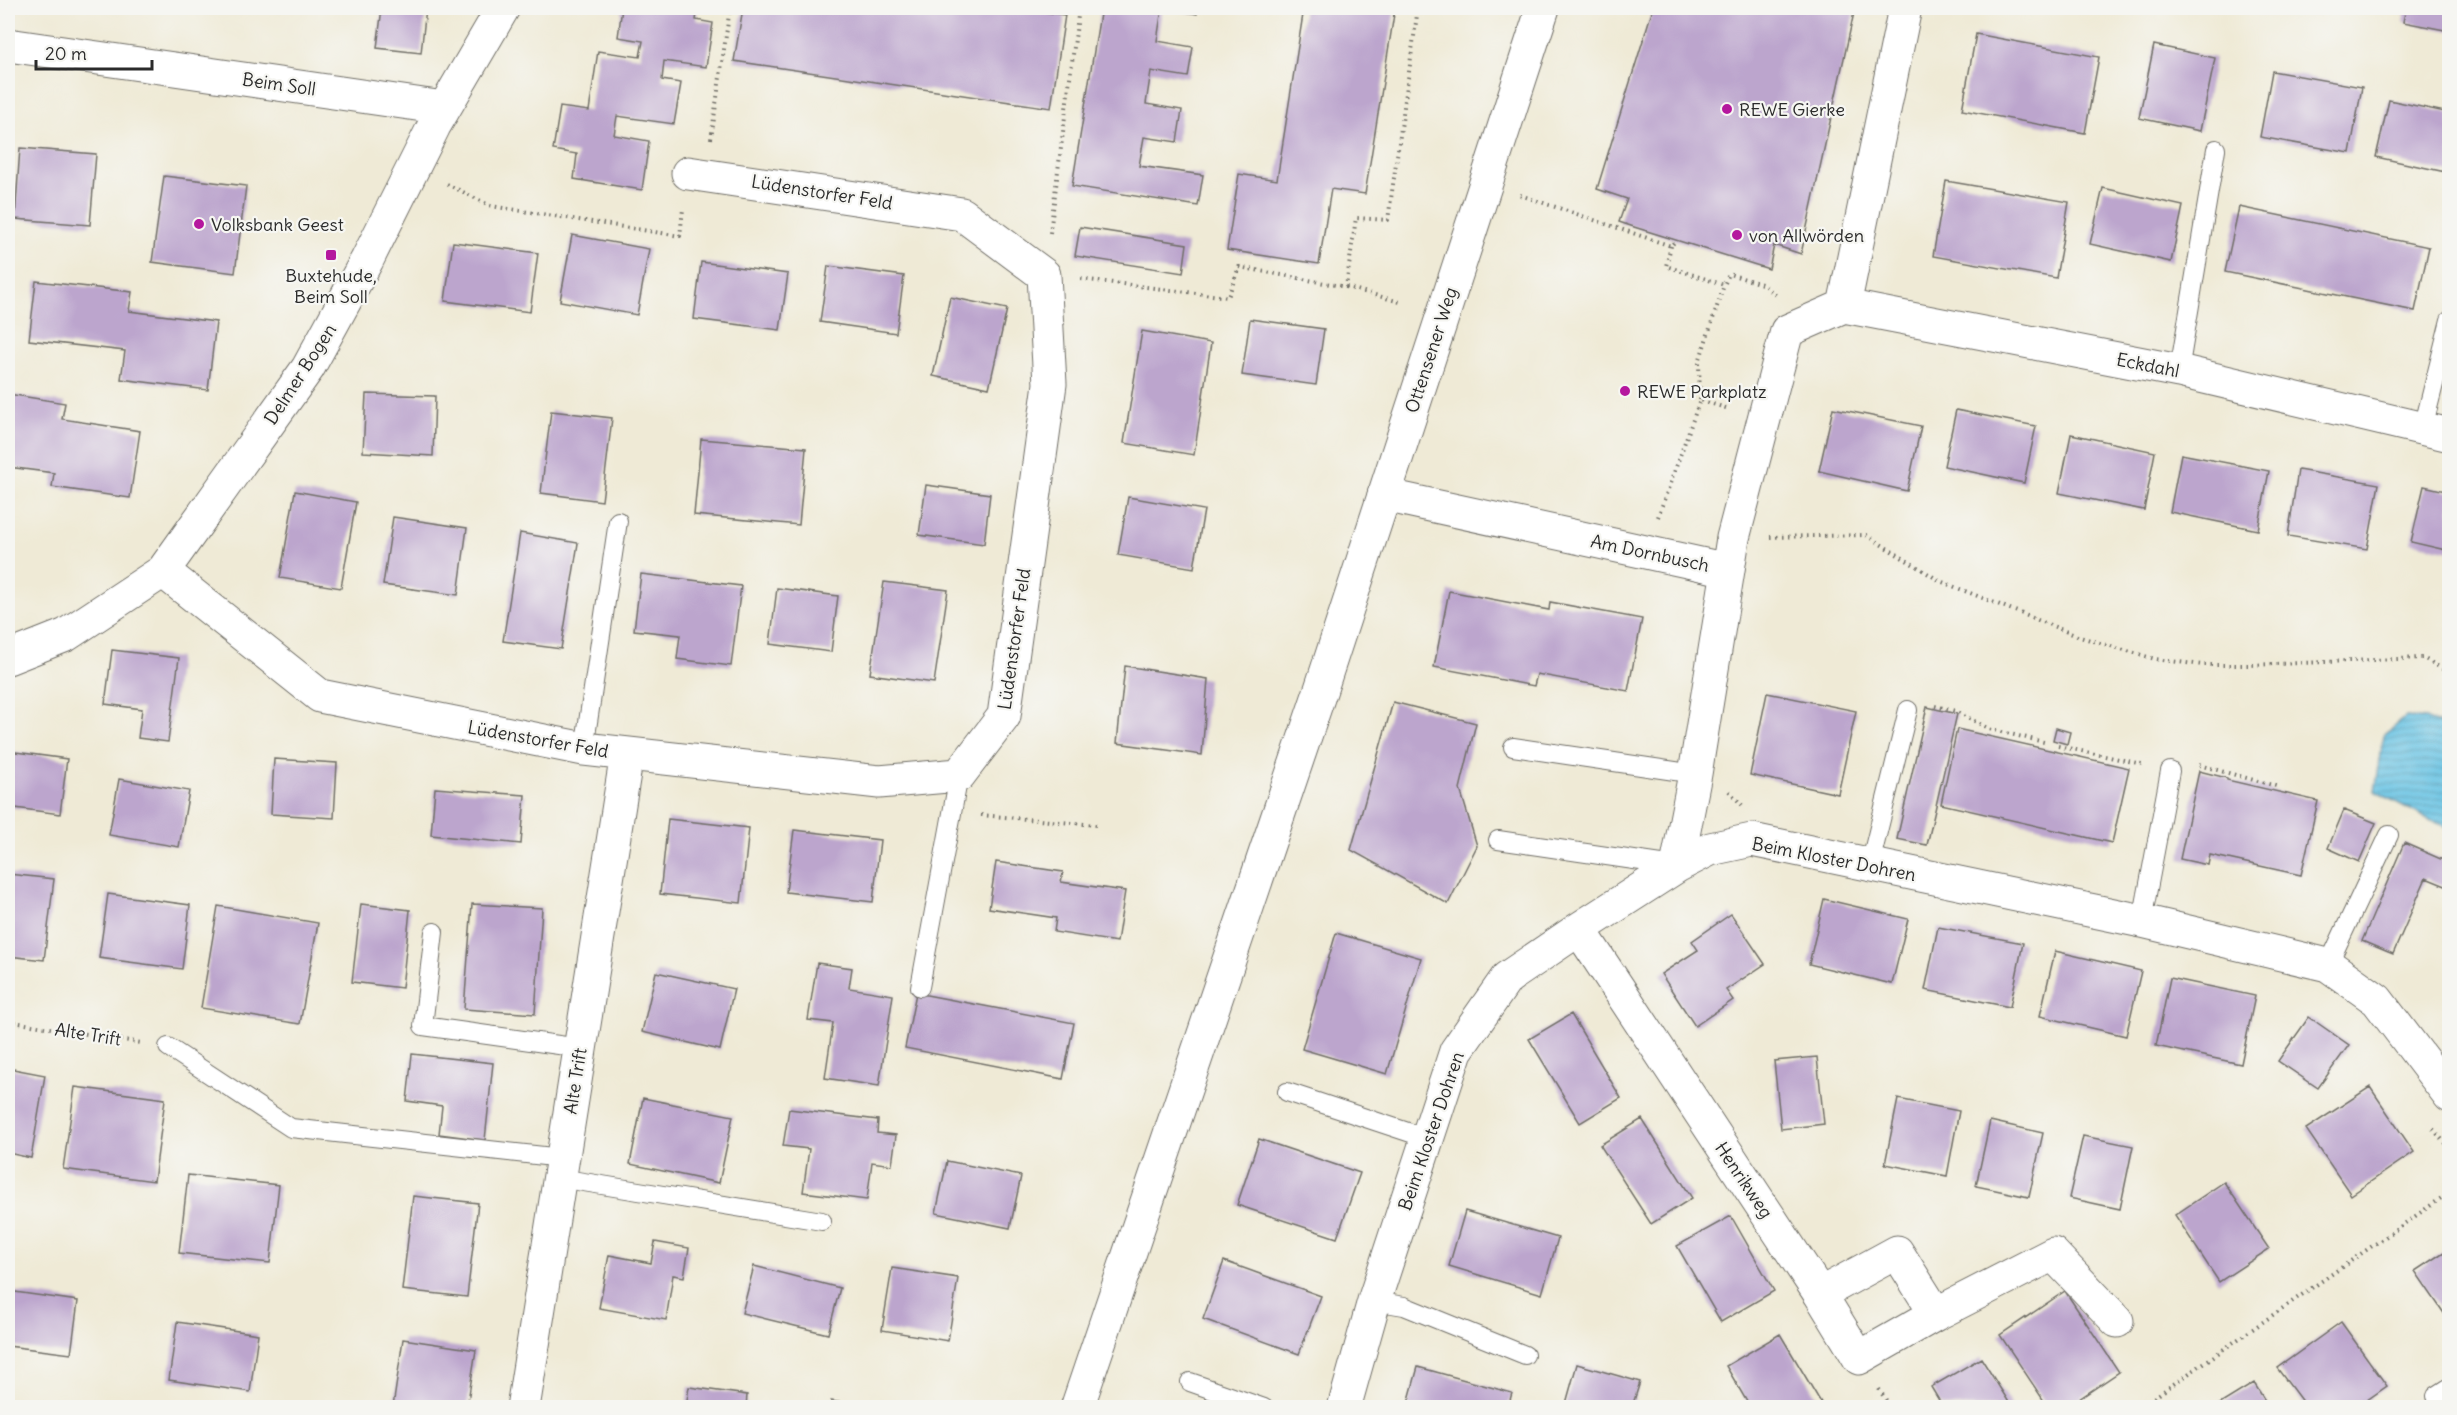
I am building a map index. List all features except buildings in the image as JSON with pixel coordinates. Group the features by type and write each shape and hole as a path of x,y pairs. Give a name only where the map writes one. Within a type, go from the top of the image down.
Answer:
{"street":[{"name":"Delmer Bogen","path":"8,658 66,635 163,571 308,368 367,260 444,108 503,8"},
{"name":"Ottensener Weg","path":"1077,1407 1320,692 1543,8"},
{"path":"1728,570 1733,538 1787,331 1844,306 1905,8"},
{"name":"Beim Soll","path":"8,45 444,108"},
{"name":"Lüdenstorfer Feld","path":"163,571 320,696 584,749 879,782 959,776 1004,716 1050,384 1044,274 962,214 697,174"},
{"name":"Eckdahl","path":"1844,306 2180,371 2436,432"},
{"name":"Am Dornbusch","path":"1384,495 1728,570 1695,774 1677,866"},
{"name":"Alte Trift","path":"523,1407 627,754"},
{"name":"Beim Kloster Dohren","path":"1344,1407 1374,1301 1456,1051 1507,978 1677,866 1710,849 1752,840 2142,921 2328,965 2377,1000 2450,1096"},
{"name":"Henrikweg","path":"1579,929 1820,1294 1859,1358 1936,1314"},
{"path":"1820,1294 1897,1252 1936,1314 2053,1254 2117,1321"}],"lane":[{"path":"2180,371 2216,149"},
{"path":"2436,432 2450,320"},
{"path":"584,749 618,521"},
{"path":"1870,864 1908,710"},
{"path":"1513,747 1695,774"},
{"path":"2142,921 2170,771"},
{"path":"920,987 959,776"},
{"path":"2328,965 2389,835"},
{"path":"1498,840 1677,866"},
{"path":"434,932 423,1026 580,1048"},
{"path":"168,1047 291,1128 561,1168 822,1221"},
{"path":"1287,1092 1426,1138"},
{"path":"1374,1301 1404,1306 1525,1355"},
{"path":"1190,1382 1264,1407"}],"path":[{"path":"414,167 490,206 680,236 697,174 730,8"},
{"path":"1079,8 1044,274 1228,297 1239,267 1346,287 1401,302"},
{"path":"1346,287 1356,218 1388,220 1418,8"},
{"path":"1530,199 1671,246"},
{"path":"1676,240 1671,246 1666,266 1724,285"},
{"path":"1658,518 1700,400 1699,362 1729,274 1762,284 1784,302"},
{"path":"1700,400 1733,410"},
{"path":"1733,538 1866,535 1940,581 2080,637 2155,659 2203,664 2250,665 2423,658 2450,673"},
{"path":"1908,710 1912,700 1956,711 1989,729 2044,742"},
{"path":"2058,746 2192,775 2194,764 2276,786"},
{"path":"952,813 1096,825"},
{"name":"Alte Trift","path":"8,1021 168,1047"},
{"path":"2427,1121 2450,1149"},
{"path":"2139,1407 2450,1192"}],"water":[{"path":"2406,717 2425,719 2449,726 2449,827 2432,821 2375,791 2384,736"}],"place":[{"name":"REWE Gierke","path":"1727,109"},
{"name":"Volksbank Geest","path":"199,224"},
{"name":"von Allwörden","path":"1737,235"},
{"name":"Buxtehude, Beim Soll","path":"331,255"},
{"name":"REWE Parkplatz","path":"1625,391"}]}
